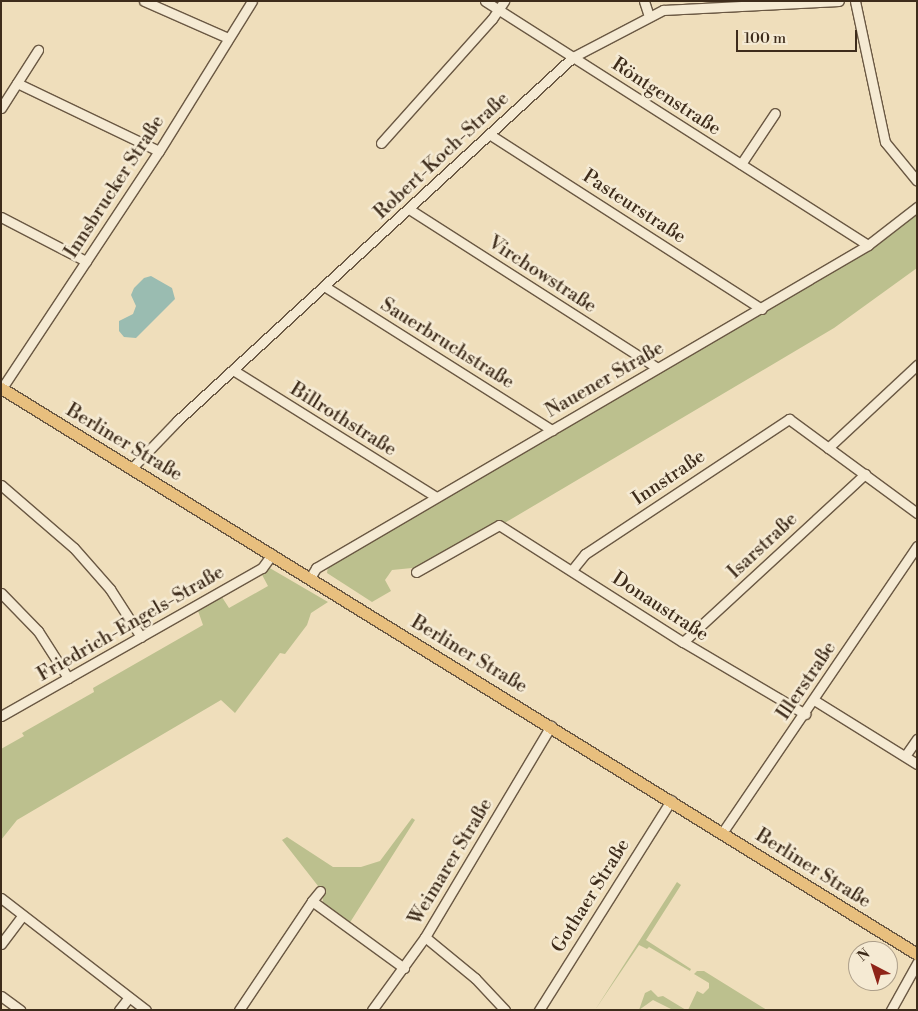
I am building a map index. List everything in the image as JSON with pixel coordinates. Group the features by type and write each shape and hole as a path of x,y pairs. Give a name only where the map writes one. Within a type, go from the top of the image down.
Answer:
{"main road":[{"name":"Berliner Straße","path":"2,388 671,800 917,954"}],"street":[{"path":"144,1 228,38"},
{"name":"Innsbrucker Straße","path":"2,388 159,151 252,1"},
{"name":"Röntgenstraße","path":"485,1 868,245"},
{"path":"381,143 504,1"},
{"path":"644,1 649,16"},
{"name":"Robert-Koch-Straße","path":"131,468 139,457 573,57 649,16 678,8 839,1"},
{"path":"855,1 885,142 917,181"},
{"path":"1,108 38,50"},
{"path":"17,83 159,151"},
{"path":"741,164 775,113"},
{"name":"Pasteurstraße","path":"490,134 762,308"},
{"name":"Nauener Straße","path":"310,578 316,568 868,245 917,207"},
{"name":"Virchowstraße","path":"409,209 658,368"},
{"path":"1,217 86,261"},
{"name":"Sauerbruchstraße","path":"324,286 552,430"},
{"path":"917,365 828,448 917,513"},
{"name":"Billrothstraße","path":"233,370 436,497"},
{"name":"Innstraße","path":"572,570 585,554 789,419 828,448"},
{"name":"Isarstraße","path":"683,642 865,474"},
{"path":"1,485 74,548 110,589 141,637"},
{"name":"Donaustraße","path":"416,572 499,525 683,642 805,714"},
{"name":"Illerstraße","path":"722,833 805,714 917,546"},
{"name":"Friedrich-Engels-Straße","path":"1,716 262,568 272,554"},
{"path":"1,593 38,631 68,678"},
{"path":"814,700 917,764"},
{"name":"Weimarer Straße","path":"372,1010 425,937 551,726"},
{"path":"905,756 917,739"},
{"name":"Gothaer Straße","path":"539,1010 671,800"},
{"path":"239,1010 320,891"},
{"path":"1,898 146,1010"},
{"path":"312,901 404,968"},
{"path":"1,944 23,915"},
{"path":"425,937 475,978 505,1010"},
{"path":"890,1010 917,962"},
{"path":"1,996 20,1010"},
{"path":"119,1010 129,997"}],"green space":[{"path":"917,212 917,268 834,328 432,566 392,570 385,580 391,591 372,602 327,573 328,566 339,558 872,248"},
{"path":"268,567 328,602 311,613 307,625 285,654 280,653 235,713 221,700 17,820 1,840 1,749 24,736 22,733 94,692 93,688 203,625 197,608 220,594 229,608 268,586 260,571"},
{"path":"412,818 415,820 349,924 323,903 322,891 282,840 287,837 333,867 361,867 380,861"},
{"path":"677,882 681,885 646,940 691,969 690,971 649,947 647,949 639,945 595,1010"},
{"path":"697,971 704,971 767,1010 688,1010 697,991 703,994 709,988 709,983 694,974"},
{"path":"651,990 658,997 663,996 686,1010 673,1010 653,1000 639,1010 645,993"}],"water":[{"path":"151,276 172,288 175,299 136,338 124,337 119,331 119,321 133,314 136,306 131,295 134,288 144,278"}]}
